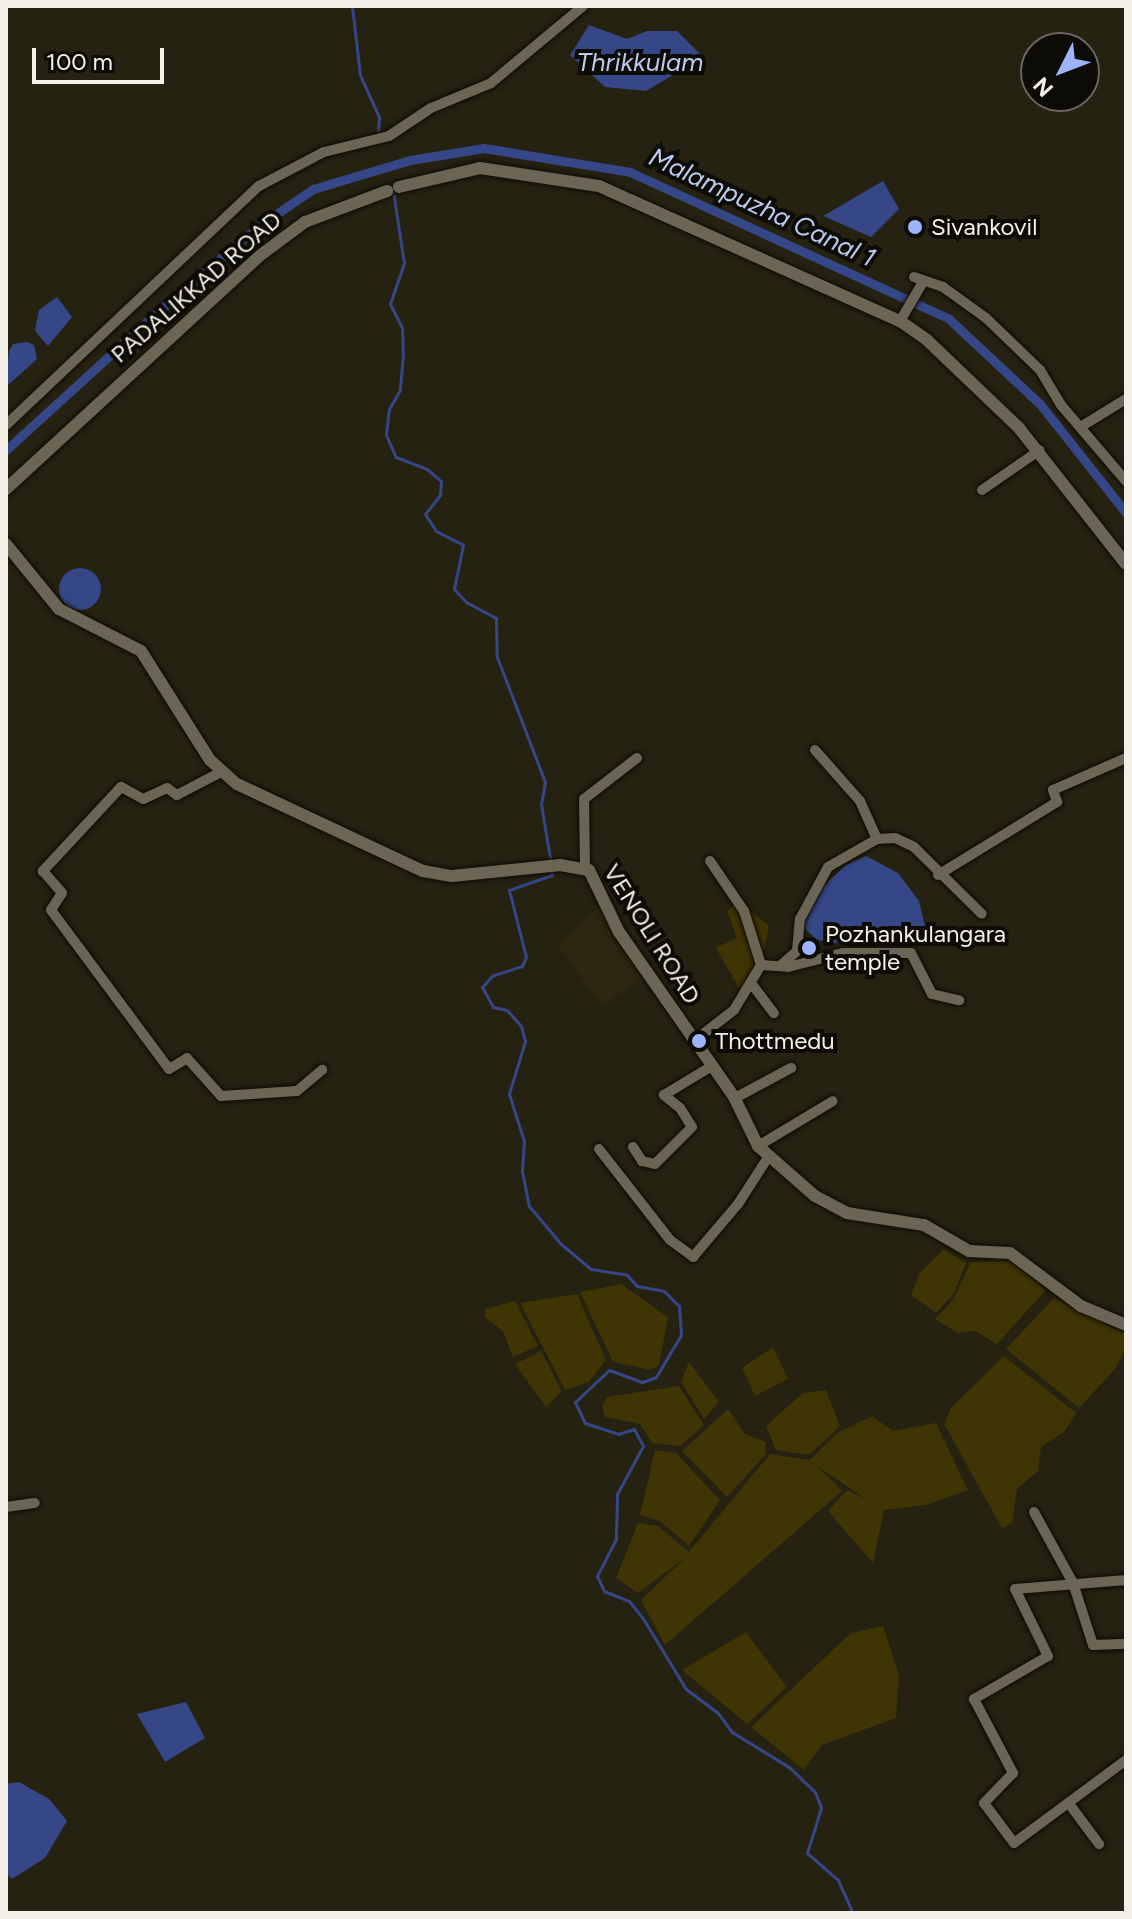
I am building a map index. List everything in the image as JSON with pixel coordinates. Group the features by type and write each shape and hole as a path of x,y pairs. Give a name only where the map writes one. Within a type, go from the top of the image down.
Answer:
{"street":[{"path":"6,425 259,186 324,152 389,136 431,108 491,83 583,6"},
{"name":"PADALIKKAD ROAD","path":"6,489 258,257 305,222 393,189 480,168 599,186 900,321 927,340 1040,450 1126,564"},
{"path":"900,321 918,279 943,287 986,318 1040,370 1061,405 1126,481"},
{"path":"1082,426 1126,399"},
{"path":"982,490 1040,450"},
{"path":"6,544 59,609 141,651 221,772 177,795 167,788 143,799 121,787 43,871 62,893 51,910 169,1069 187,1058 221,1096 297,1091 322,1070"},
{"path":"815,750 860,801 877,839"},
{"path":"585,868 584,799 637,758"},
{"path":"938,875 1057,802 1053,790 1126,758"},
{"name":"VENOLI ROAD","path":"221,772 423,871 452,876 560,865 585,868 595,877 619,932 735,1098 767,1159 847,1213 924,1225 969,1251 1010,1253 1081,1306 1126,1325"},
{"path":"802,963 797,951 800,919 814,887 828,867 877,839 904,840 982,914"},
{"path":"694,1041 721,1023 761,965 744,911 710,861"},
{"path":"781,965 797,951"},
{"path":"761,965 802,963 843,953 911,953 932,994 959,1000"},
{"path":"751,983 774,1013"},
{"path":"633,1147 642,1161 655,1164 692,1127 680,1108 664,1095 712,1066"},
{"path":"735,1098 791,1068"},
{"path":"758,1146 833,1101"},
{"path":"599,1149 670,1240 693,1257 738,1204 767,1159"},
{"path":"6,1507 35,1503"},
{"path":"1034,1512 1073,1583 1093,1645 1126,1644"},
{"path":"1126,1580 1015,1589 1048,1656 974,1699 1013,1773 984,1803 1014,1843 1070,1805 1126,1760"},
{"path":"1070,1805 1099,1844"}],"shaded area":[{"path":"739,902 769,926 762,959 740,990 716,948 737,938 727,911"},
{"path":"600,906 647,977 601,1005 558,945"},
{"path":"944,1249 966,1263 954,1293 936,1313 911,1295 919,1274"},
{"path":"1012,1261 1046,1290 997,1344 975,1331 958,1333 935,1319 953,1300 971,1262"},
{"path":"621,1284 668,1317 659,1365 650,1370 613,1362 580,1292"},
{"path":"577,1294 606,1360 589,1382 565,1390 520,1303"},
{"path":"1054,1298 1126,1334 1126,1348 1115,1369 1079,1408 1006,1349"},
{"path":"515,1301 538,1346 513,1357 503,1331 485,1317 485,1309"},
{"path":"773,1347 788,1379 755,1396 742,1368"},
{"path":"541,1351 562,1391 546,1407 515,1364"},
{"path":"1004,1356 1076,1413 1065,1431 1041,1447 1038,1471 1017,1489 1012,1523 1002,1528 944,1424 951,1408"},
{"path":"689,1362 719,1402 704,1419 681,1382"},
{"path":"679,1386 704,1425 680,1446 652,1443 640,1424 605,1417 602,1406 607,1397"},
{"path":"826,1390 840,1426 809,1455 776,1450 766,1426 803,1393"},
{"path":"728,1409 745,1434 766,1442 765,1455 727,1497 682,1451"},
{"path":"872,1416 893,1431 936,1423 968,1490 926,1505 884,1510 873,1563 828,1511 847,1490 866,1499 817,1466 842,1491 665,1645 641,1600 686,1557 638,1593 616,1578 638,1523 658,1526 689,1552 770,1454 810,1460 837,1433"},
{"path":"655,1450 676,1453 720,1500 689,1546 660,1521 640,1515"},
{"path":"883,1626 899,1675 896,1718 822,1745 804,1770 751,1727 851,1633"},
{"path":"746,1632 787,1687 747,1724 682,1670"}],"water":[{"name":"Thrikkulam","path":"589,25 627,39 647,31 677,31 703,57 646,91 605,87 570,55"},
{"path":"883,181 899,209 871,237 823,216"},
{"path":"57,297 72,317 48,346 35,331 39,310"},
{"path":"27,342 34,345 37,359 6,387 9,351 13,344"},
{"path":"80,568 95,574 101,589 95,604 80,610 65,604 59,589 65,574"},
{"path":"866,856 898,873 919,901 927,935 909,942 844,944 818,940 802,927 818,891 846,865"},
{"path":"186,1702 205,1738 165,1762 137,1714"},
{"path":"19,1782 49,1799 67,1821 45,1858 12,1879 6,1873 6,1784"}],"waterway":[{"path":"352,6 360,75 379,117 378,130"},
{"name":"Malampuzha Canal 1","path":"6,450 153,316 256,228 313,189 410,160 484,148 630,172 948,318 1040,404 1126,513"},
{"path":"392,184 404,263 390,304 402,328 403,354 400,390 389,409 386,435 396,457 427,469 441,481 440,495 425,514 436,531 463,545 454,589 466,602 496,618 497,657 545,782 541,804 551,864"},
{"path":"552,871 552,875 509,890 526,957 522,966 492,976 482,987 493,1007 507,1010 521,1026 525,1041 509,1094 524,1141 522,1171 529,1206 561,1244 591,1269 627,1275 637,1286 664,1291 679,1306 681,1335 656,1377 642,1382 609,1370 575,1402 585,1423 618,1434 634,1429 643,1446 617,1494 616,1539 597,1576 604,1591 629,1601 642,1617 686,1689 718,1713 732,1732 789,1767 815,1792 821,1808 807,1853 838,1880 853,1913"}],"place":[{"name":"Sivankovil","path":"915,227"},
{"name":"Pozhankulangara temple","path":"809,948"},
{"name":"Thottmedu","path":"699,1041"}]}
